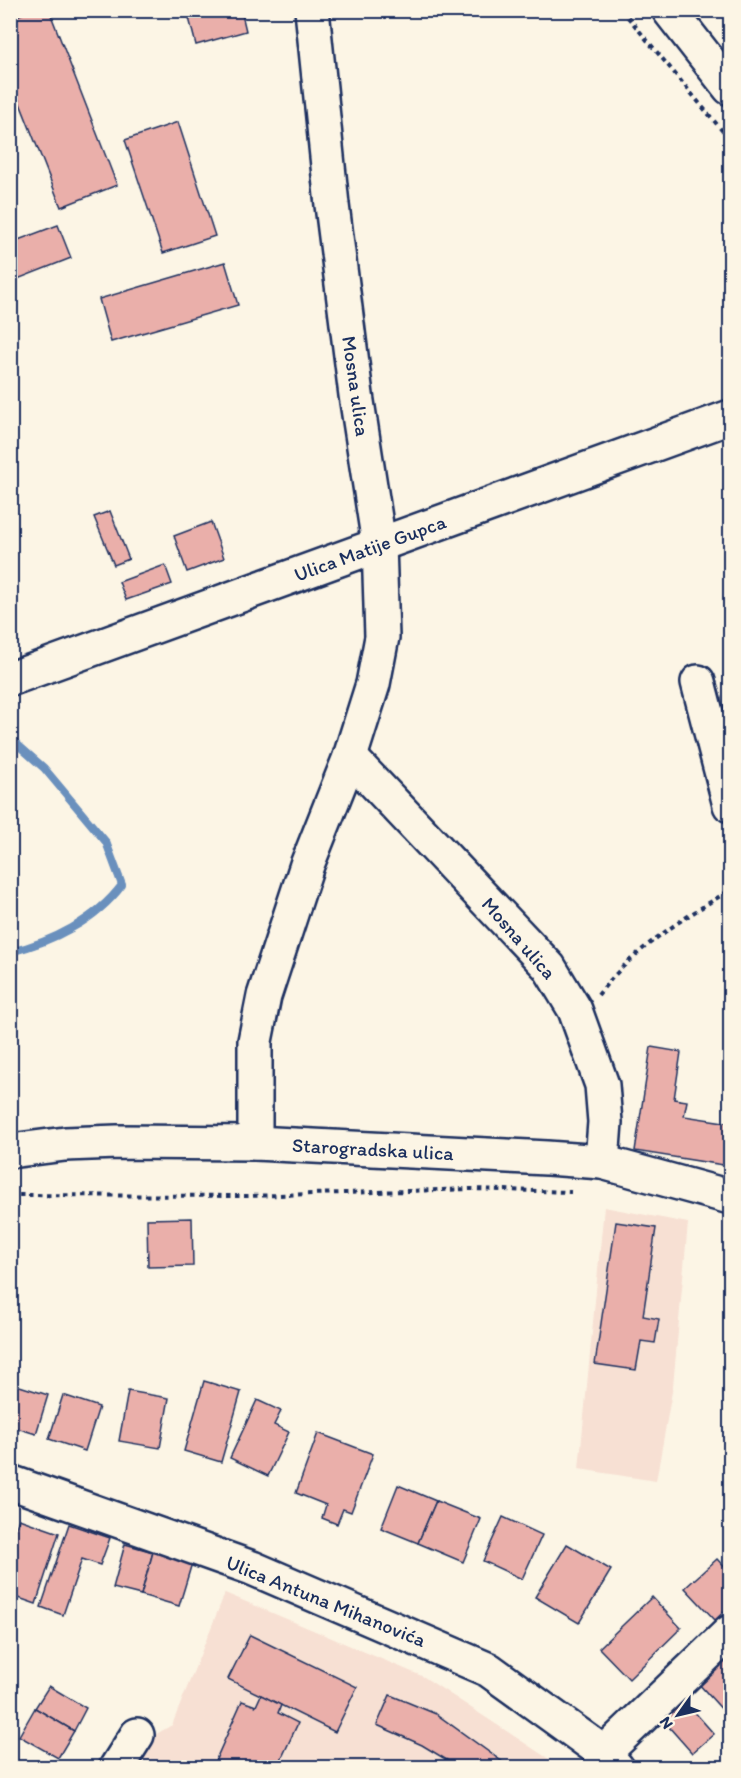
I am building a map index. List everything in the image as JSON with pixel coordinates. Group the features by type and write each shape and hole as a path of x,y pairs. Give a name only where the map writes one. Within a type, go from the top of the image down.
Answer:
{"street":[{"name":"Mosna ulica","path":"255,1143 255,1041 264,996 307,865 350,757 373,684 382,637 379,544 356,395 312,10"},
{"path":"669,10 730,88"},
{"name":"Ulica Matije Gupca","path":"10,679 730,417"},
{"path":"698,682 730,806"},
{"name":"Mosna ulica","path":"350,757 549,968 575,1010 602,1085 605,1122 602,1162"},
{"name":"Starogradska ulica","path":"10,1151 65,1144 117,1142 255,1143 602,1162 730,1197"},
{"name":"Ulica Antuna Mihanovića","path":"10,1482 252,1568 489,1670 610,1760"},
{"path":"610,1760 730,1632"},
{"path":"116,1767 137,1735"}],"path":[{"path":"622,10 730,140"},
{"path":"575,1010 598,996 612,977 643,946 730,890"},
{"path":"10,1195 248,1196 471,1189 580,1192"}],"shaded area":[{"path":"604,1207 688,1223 673,1386 656,1481 579,1469"},
{"path":"225,1593 424,1677 561,1767 130,1768 151,1737 172,1725"}],"building":[{"path":"31,10 49,10 117,185 61,207 10,78 10,19"},
{"path":"187,10 241,10 246,31 196,45"},
{"path":"178,122 215,236 163,253 125,140"},
{"path":"58,225 71,258 10,282 10,243"},
{"path":"225,262 238,305 111,342 99,299"},
{"path":"110,511 129,559 114,565 94,517"},
{"path":"211,522 224,558 187,572 174,536"},
{"path":"165,565 172,584 126,600 119,582"},
{"path":"651,1047 681,1052 674,1099 687,1101 684,1116 730,1123 730,1166 635,1151"},
{"path":"192,1218 193,1266 148,1267 147,1219"},
{"path":"616,1222 656,1228 643,1316 659,1319 655,1343 641,1341 636,1370 595,1364"},
{"path":"204,1381 241,1392 221,1462 184,1451"},
{"path":"10,1383 48,1395 36,1434 10,1426"},
{"path":"128,1391 169,1398 160,1448 119,1441"},
{"path":"63,1395 99,1407 85,1451 49,1439"},
{"path":"257,1400 281,1411 274,1425 289,1432 268,1476 230,1458"},
{"path":"318,1433 373,1454 351,1512 343,1509 337,1524 322,1518 326,1505 296,1493"},
{"path":"398,1485 436,1501 418,1543 381,1528"},
{"path":"436,1501 481,1519 463,1562 418,1543"},
{"path":"503,1517 542,1535 522,1579 483,1561"},
{"path":"19,1519 59,1533 36,1604 10,1595 10,1545"},
{"path":"69,1524 110,1538 100,1565 82,1559 63,1615 41,1607"},
{"path":"125,1544 153,1552 141,1595 113,1588"},
{"path":"567,1544 611,1570 579,1623 535,1597"},
{"path":"153,1552 192,1563 179,1606 141,1595"},
{"path":"717,1559 730,1573 730,1606 715,1620 685,1588"},
{"path":"652,1597 681,1628 629,1679 599,1648"},
{"path":"250,1635 357,1687 335,1732 228,1679"},
{"path":"729,1653 730,1711 727,1715 697,1682"},
{"path":"49,1686 86,1708 74,1731 35,1708"},
{"path":"261,1695 281,1705 278,1713 298,1723 277,1768 202,1768 203,1763 213,1766 242,1701 256,1706"},
{"path":"390,1695 436,1714 511,1768 460,1768 422,1745 377,1725"},
{"path":"683,1699 714,1734 692,1753 661,1718"},
{"path":"35,1708 74,1731 58,1758 19,1736"}],"waterway":[{"path":"10,738 44,768 106,842 122,885 99,909 72,928 42,942 10,952"}]}
